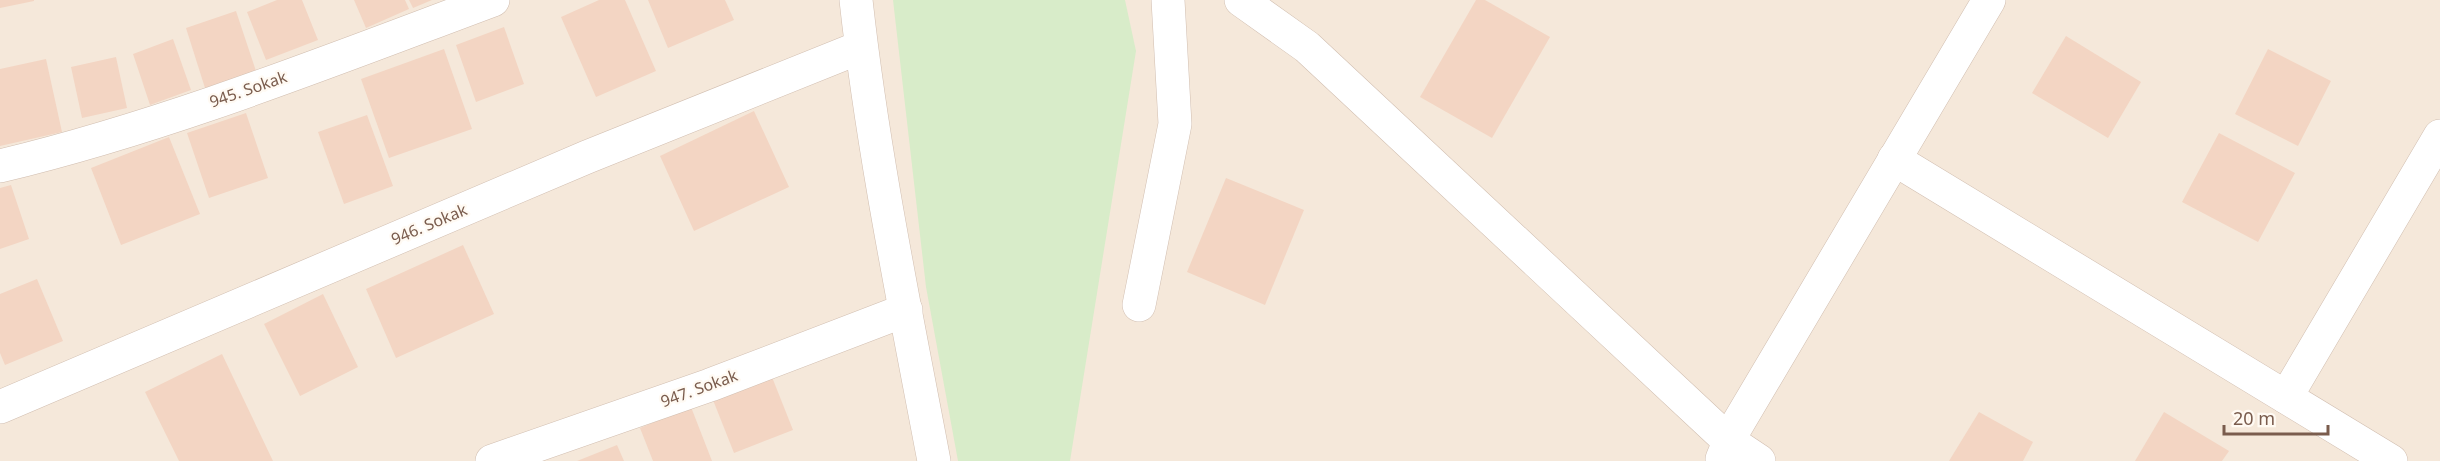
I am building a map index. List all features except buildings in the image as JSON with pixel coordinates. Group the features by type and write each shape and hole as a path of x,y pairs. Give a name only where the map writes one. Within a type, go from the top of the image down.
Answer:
{"street":[{"name":"945. Sokak","path":"0,166 66,150 306,69 493,0"},
{"path":"856,0 861,47 934,461"},
{"path":"1139,305 1175,124 1168,0"},
{"path":"1241,0 1307,47 1725,451 1759,461"},
{"path":"1725,451 1989,0"},
{"name":"946. Sokak","path":"0,408 587,157 861,47"},
{"path":"2286,397 2440,136"},
{"path":"1894,159 2391,461"},
{"name":"947. Sokak","path":"492,461 710,385 906,310"}],"shaded area":[{"path":"0,0 2440,0 2440,461 0,461"}],"green space":[{"path":"893,0 1125,0 1136,51 1070,461 958,461 926,287"}]}
